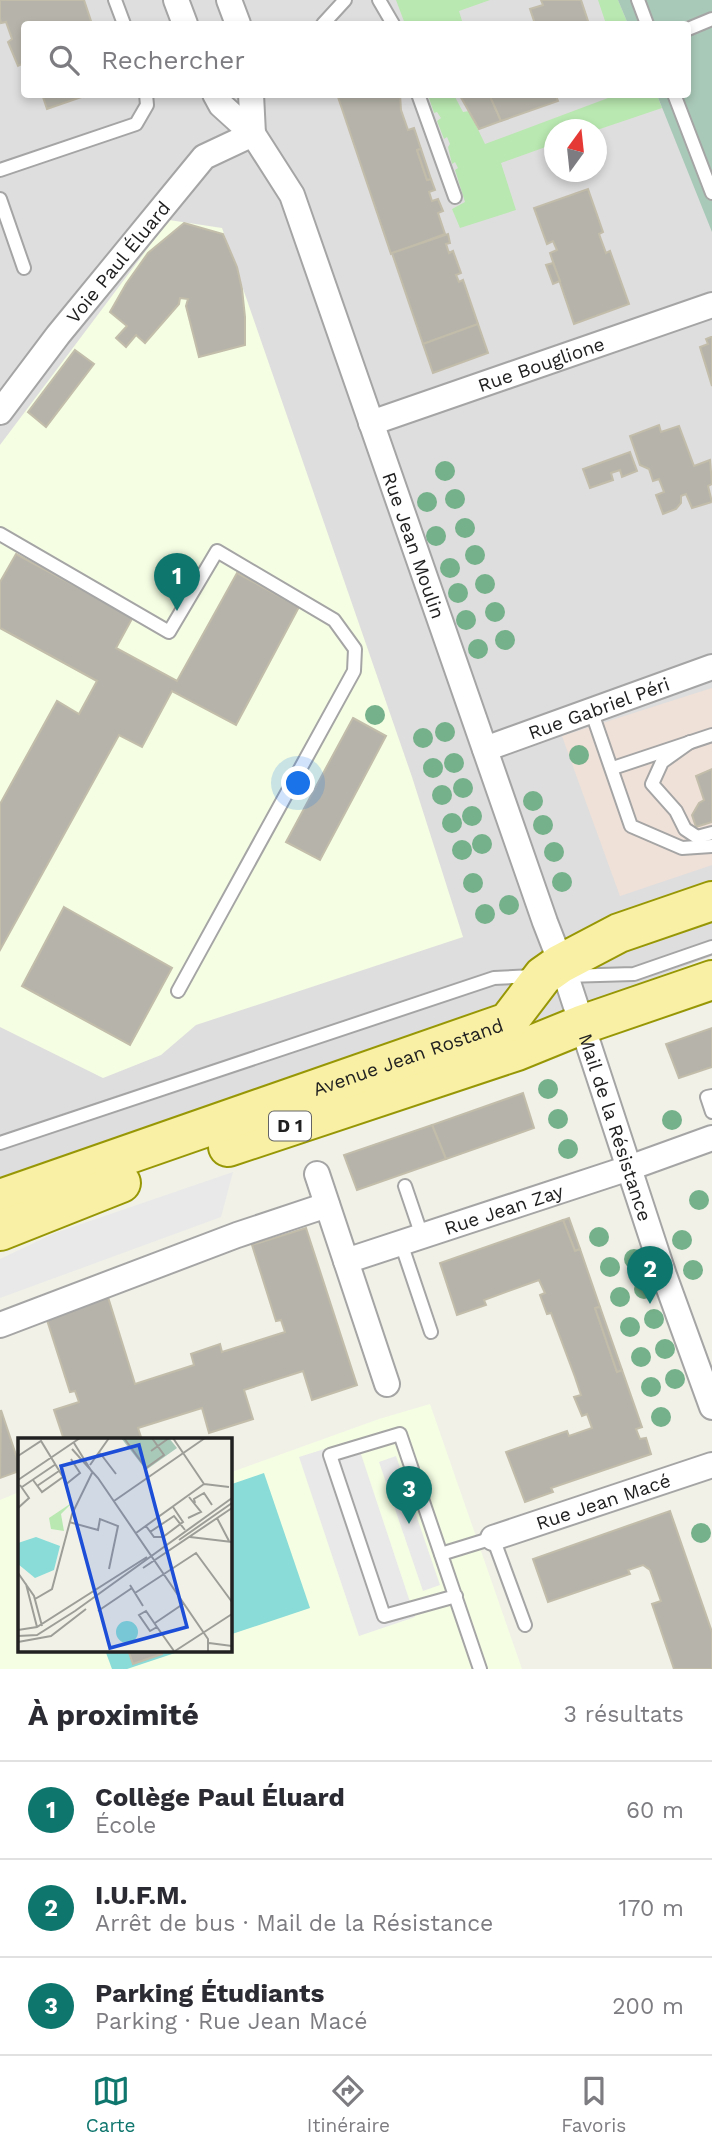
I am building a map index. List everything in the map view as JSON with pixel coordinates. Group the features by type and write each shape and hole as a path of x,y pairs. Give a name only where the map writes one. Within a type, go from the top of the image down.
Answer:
{"main road":[{"name":"Avenue Jean Rostand","path":"0,1199 508,1021 556,972 619,933 712,901"},
{"name":"Avenue Jean Rostand","path":"0,1231 152,1171 517,1051 581,1025 712,980"}],"street":[{"path":"176,0 184,21"},
{"path":"229,0 236,21"},
{"name":"Rue Jean Moulin","path":"217,98 221,105 253,134 292,195 485,749 556,972"},
{"name":"Rue Jean Moulin","path":"251,98 253,134"},
{"name":"Voie Paul Éluard","path":"0,412 58,335 204,157 253,134"},
{"name":"Rue Bouglione","path":"371,423 712,305"},
{"name":"Rue Gabriel Péri","path":"485,749 712,667"},
{"name":"Mail de la Résistance","path":"556,972 581,1025 664,1275 712,1407"},
{"name":"Rue Jean Zay","path":"346,1261 712,1138"},
{"path":"317,1174 387,1384"},
{"path":"0,1325 237,1235 327,1206"},
{"name":"Rue Jean Macé","path":"493,1538 712,1465"}],"lane":[{"path":"116,0 123,21"},
{"path":"326,21 345,0"},
{"path":"379,0 391,21"},
{"path":"638,0 647,21"},
{"path":"691,28 712,19"},
{"path":"0,170 136,124 148,105 147,98"},
{"path":"419,98 455,197"},
{"path":"676,98 712,193"},
{"path":"0,199 23,268"},
{"path":"0,534 169,632 217,551 334,620 355,649 354,671 178,991"},
{"path":"591,710 631,826 682,848 712,846"},
{"path":"613,768 712,735"},
{"path":"690,742 662,762 652,785 676,811 685,829 697,837 712,833"},
{"path":"0,1143 494,978 556,972 634,974 712,947"},
{"path":"712,1096 707,1097 712,1112"},
{"path":"405,1186 400,1243 431,1332"},
{"path":"456,1596 384,1616 330,1455 400,1434 456,1596 480,1669"},
{"path":"441,1554 493,1538 525,1625"}],"shaded area":[{"path":"0,0 712,0 712,956 476,1046 0,1216"},
{"path":"618,0 712,0 712,232 658,98 691,98 691,21 627,21"},
{"path":"169,220 222,228 412,777 463,937 196,1025 161,1055 103,1078 0,1027 0,445"},
{"path":"712,688 712,865 620,896 562,736"},
{"path":"233,1172 221,1217 0,1298 0,1259 55,1233"},
{"path":"430,1404 522,1669 0,1669 0,1500 18,1492 18,1652 231,1652 231,1472 379,1419"},
{"path":"356,1439 415,1617 359,1636 299,1457"},
{"path":"396,1456 440,1585 423,1591 379,1462"},
{"path":"264,1473 310,1608 231,1634 231,1484"},
{"path":"106,1652 178,1652 127,1669 112,1669"}],"green space":[{"path":"396,0 490,0 459,11 462,21 404,21"},
{"path":"598,0 618,0 627,21 605,21"},
{"path":"429,98 456,98 463,112 469,111 485,144 544,122 544,148 501,163 516,210 460,228 452,209 465,202 455,170 458,168 455,162 452,164 448,147 450,144 447,137 444,139 437,121 441,118 437,112 434,113"},
{"path":"608,98 658,98 662,108 607,127 607,119 552,119"}],"building":[{"path":"0,0 84,0 91,21 21,21 21,64 18,66 8,42 12,39 6,22 1,23"},
{"path":"541,0 581,0 588,21 534,21 530,9 543,5"},
{"path":"43,98 79,98 47,109"},
{"path":"338,98 400,98 408,130 414,128 421,149 417,150 427,180 431,179 435,190 429,192 432,201 438,199 443,211 438,213 445,234 391,254"},
{"path":"461,98 491,98 501,121 479,129"},
{"path":"491,98 557,98 558,101 501,121"},
{"path":"421,149 431,179 427,180 417,150"},
{"path":"588,189 603,232 599,234 606,253 610,251 629,304 574,324 550,253 557,250 553,241 547,244 534,208"},
{"path":"184,223 223,234 237,267 242,289 245,345 199,357 186,306 188,299 180,298 179,304 145,343 136,335 126,347 116,338 127,326 110,312 148,253"},
{"path":"448,234 450,243 446,244 449,253 453,251 461,273 456,275 459,282 463,280 478,324 423,344 392,253"},
{"path":"553,263 560,281 553,284 546,265"},
{"path":"478,324 488,353 433,373 423,344"},
{"path":"712,337 712,386 700,347 708,344 706,339"},
{"path":"75,350 94,364 46,427 28,412"},
{"path":"659,425 661,432 679,426 694,466 710,460 712,484 708,486 712,502 692,508 686,494 681,496 681,503 676,509 663,514 656,495 664,492 659,479 653,481 649,469 640,465 630,436"},
{"path":"630,452 637,471 622,477 620,470 611,473 613,480 590,488 583,469"},
{"path":"16,554 133,617 116,648 177,681 237,573 299,607 236,725 172,691 142,747 119,735 0,950 0,804 57,701 79,714 97,681 0,628 0,582"},
{"path":"353,718 386,736 320,860 286,842"},
{"path":"712,769 712,822 696,827 692,815 704,800 696,776"},
{"path":"64,907 172,968 130,1045 22,986"},
{"path":"712,1028 712,1067 679,1078 666,1044"},
{"path":"523,1093 534,1128 446,1159 432,1125"},
{"path":"432,1125 446,1159 357,1190 344,1155"},
{"path":"569,1218 580,1249 575,1251 563,1220"},
{"path":"563,1220 575,1251 580,1249 600,1307 595,1308 617,1372 622,1370 642,1427 636,1429 640,1439 646,1438 651,1454 551,1488 553,1492 525,1502 506,1452 567,1431 569,1436 592,1428 587,1414 582,1416 574,1397 581,1395 575,1377 551,1313 547,1314 540,1295 545,1293 539,1280 484,1300 486,1305 457,1315 440,1263"},
{"path":"306,1228 357,1385 312,1400 303,1371 244,1390 253,1419 209,1433 202,1408 138,1428 141,1438 63,1438 54,1410 79,1402 75,1391 70,1392 46,1317 108,1297 135,1384 194,1365 191,1354 220,1344 222,1352 285,1332 281,1320 276,1321 252,1245"},
{"path":"600,1307 622,1370 617,1372 595,1308"},
{"path":"1,1410 18,1461 18,1471 0,1478"},
{"path":"670,1511 712,1632 712,1669 674,1669 652,1604 661,1601 650,1570 643,1565 628,1570 630,1574 548,1602 533,1559"},
{"path":"129,1652 162,1652 162,1654 133,1664"}],"place":[{"name":"Collège Paul Éluard","path":"177,611"},
{"name":"I.U.F.M.","path":"650,1304"},
{"name":"Parking Étudiants","path":"409,1524"}]}
